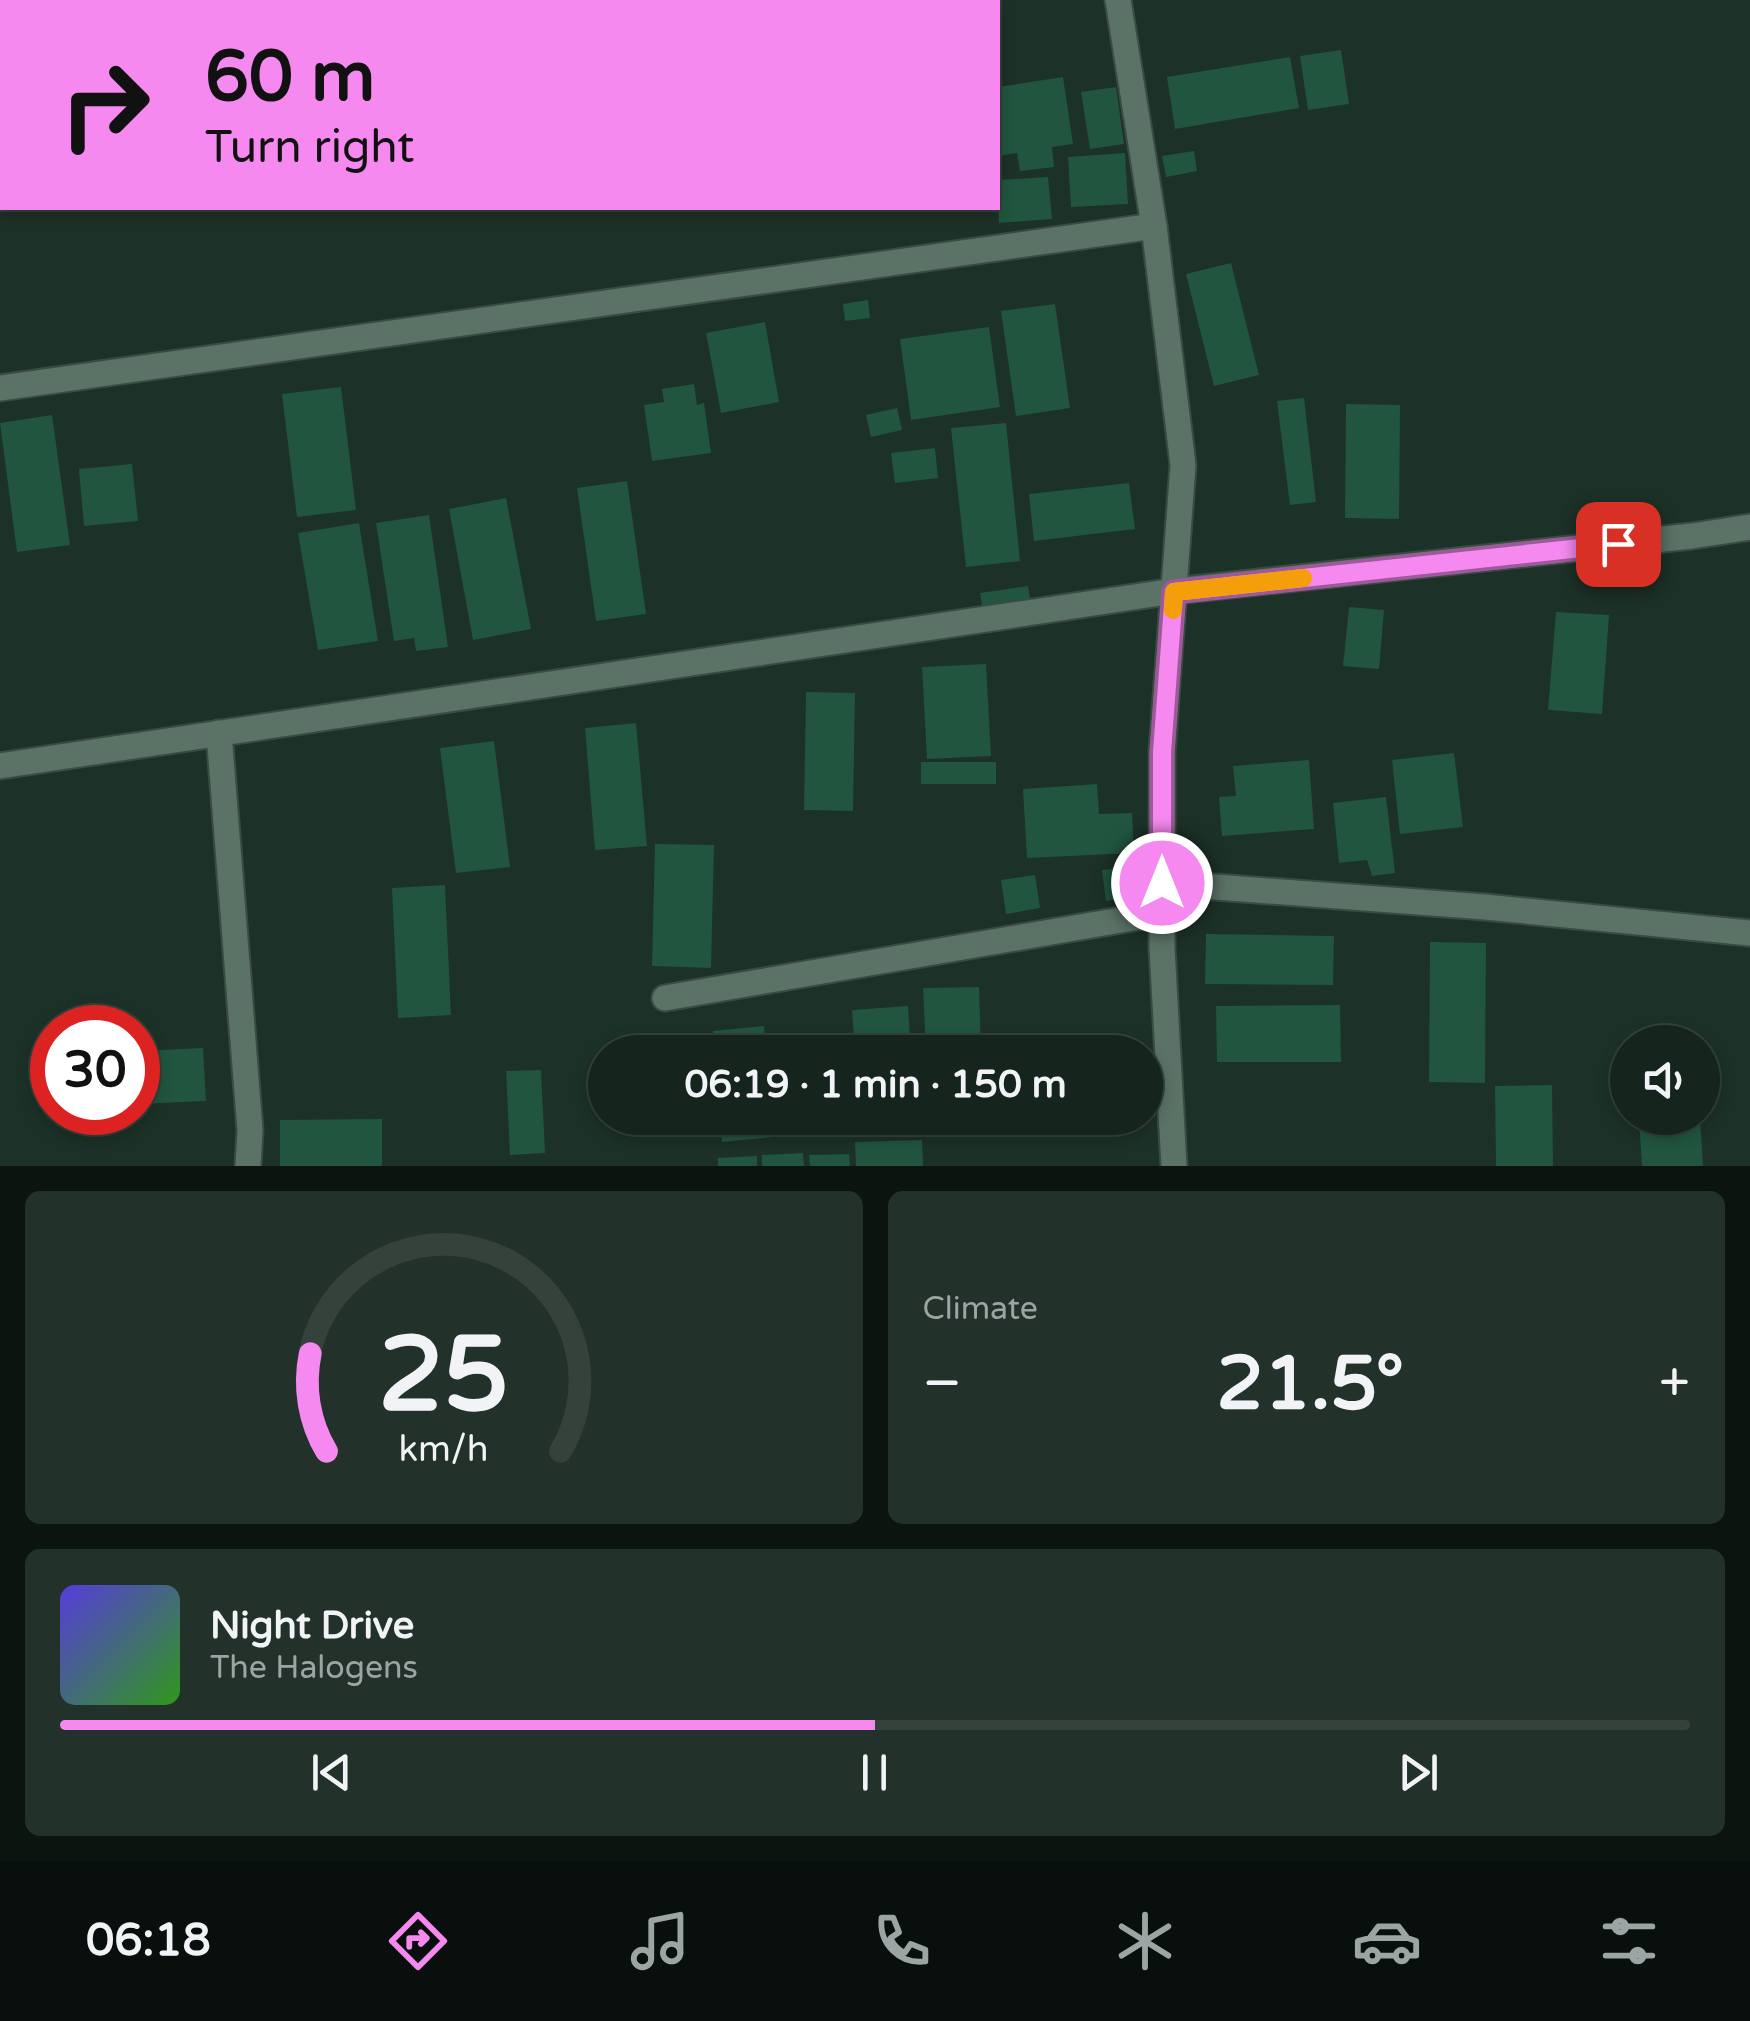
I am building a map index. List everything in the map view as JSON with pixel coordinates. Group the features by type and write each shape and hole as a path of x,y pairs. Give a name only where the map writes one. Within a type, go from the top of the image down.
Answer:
{"street":[{"path":"1118,0 1154,226 1183,465 1162,752 1162,913 1174,1166"},
{"path":"0,388 1154,226"},
{"path":"0,766 1174,592 1750,527"},
{"path":"219,734 250,1130 248,1166"},
{"path":"1162,883 1485,907 1750,933"},
{"path":"665,998 1162,913"}],"building":[{"path":"1341,50 1349,104 1308,110 1300,56"},
{"path":"1290,57 1299,108 1175,129 1167,77"},
{"path":"1063,77 1073,144 1052,147 1054,167 1020,171 1017,153 1000,156 1000,87"},
{"path":"1116,87 1124,144 1090,149 1081,92"},
{"path":"1194,151 1197,171 1166,177 1162,156"},
{"path":"1125,153 1128,204 1071,207 1068,157"},
{"path":"1048,177 1052,219 999,223 1000,180"},
{"path":"1231,263 1259,375 1214,386 1186,274"},
{"path":"868,300 870,318 845,321 843,304"},
{"path":"1055,304 1070,408 1016,416 1001,311"},
{"path":"765,322 779,402 721,413 706,333"},
{"path":"989,327 1000,407 911,420 900,339"},
{"path":"694,384 697,405 704,403 711,453 652,461 644,405 664,402 662,389"},
{"path":"341,387 356,510 297,517 282,394"},
{"path":"1304,398 1316,502 1290,505 1277,401"},
{"path":"1346,404 1400,405 1399,519 1345,518"},
{"path":"897,408 902,430 871,437 866,415"},
{"path":"52,415 70,545 17,552 0,423"},
{"path":"1006,423 1020,561 966,567 951,428"},
{"path":"935,448 938,478 895,483 891,453"},
{"path":"132,464 138,521 84,526 79,469"},
{"path":"627,481 646,614 596,621 577,488"},
{"path":"1129,483 1135,529 1034,541 1029,494"},
{"path":"506,498 531,629 473,640 449,509"},
{"path":"429,515 448,647 416,651 414,638 394,641 376,523"},
{"path":"359,523 378,641 318,650 298,533"},
{"path":"1028,586 1031,604 983,612 980,593"},
{"path":"1349,607 1384,610 1379,669 1343,666"},
{"path":"1556,612 1609,615 1602,714 1548,710"},
{"path":"986,664 991,756 927,759 922,667"},
{"path":"806,692 855,693 853,811 804,810"},
{"path":"636,723 647,846 595,850 585,728"},
{"path":"494,741 510,867 456,873 440,748"},
{"path":"1454,753 1463,827 1400,834 1392,760"},
{"path":"1309,760 1314,829 1222,836 1219,797 1236,796 1233,766"},
{"path":"921,762 996,762 996,784 921,784"},
{"path":"1097,784 1099,814 1132,813 1134,853 1027,858 1023,789"},
{"path":"1386,797 1395,873 1372,876 1367,860 1339,863 1333,803"},
{"path":"655,844 714,845 711,968 652,966"},
{"path":"1134,866 1139,896 1106,901 1102,870"},
{"path":"1035,875 1040,908 1006,914 1001,880"},
{"path":"445,885 451,1015 398,1018 392,888"},
{"path":"1206,934 1334,936 1333,985 1205,984"},
{"path":"1430,942 1486,943 1485,1083 1429,1082"},
{"path":"979,987 980,1035 925,1035 923,988"},
{"path":"1340,1005 1341,1062 1217,1062 1216,1006"},
{"path":"908,1006 910,1035 854,1035 852,1010"},
{"path":"764,1026 765,1035 713,1035 713,1031"},
{"path":"203,1048 206,1101 160,1103 160,1050"},
{"path":"541,1070 545,1153 510,1155 506,1071"},
{"path":"1552,1085 1553,1166 1496,1166 1495,1086"},
{"path":"382,1119 382,1166 280,1166 280,1120"},
{"path":"721,1135 773,1135 773,1137 722,1142"},
{"path":"1640,1135 1701,1135 1703,1166 1642,1166"},
{"path":"922,1140 923,1166 856,1166 855,1142"},
{"path":"803,1153 804,1166 762,1166 762,1155"},
{"path":"849,1154 850,1166 810,1166 809,1155"},
{"path":"757,1156 757,1166 718,1166 718,1158"}],"slow traffic":[{"path":"1173,610 1174,592 1303,578"}],"route":[{"path":"1162,883 1162,752 1174,592 1618,544"}]}
